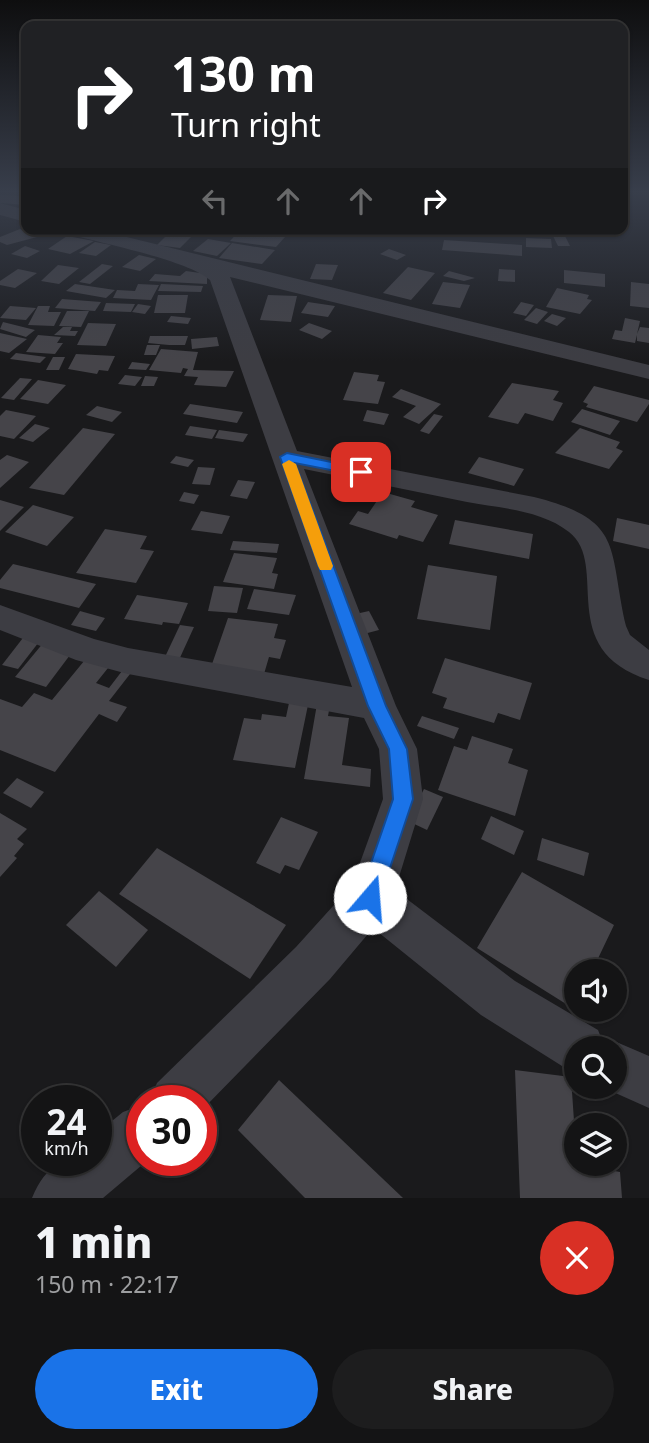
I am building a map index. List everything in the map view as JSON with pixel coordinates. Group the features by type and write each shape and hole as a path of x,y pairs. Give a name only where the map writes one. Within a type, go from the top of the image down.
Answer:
{"street":[{"path":"148,249 649,372"},
{"path":"191,1085 313,963 370,898 403,799 398,749 377,706 220,276 204,264"},
{"path":"287,457 534,506 572,520 587,531 594,550 613,642 630,660 649,666"},
{"path":"0,617 88,651 128,661 377,706"},
{"path":"370,898 498,998 564,1038"},
{"path":"627,1072 649,1082"},
{"path":"60,1198 126,1144"}],"building":[{"path":"20,249 40,251 27,258 11,254"},
{"path":"48,249 79,249 70,254"},
{"path":"85,249 106,249 96,256 79,253"},
{"path":"196,249 225,249 217,256 193,251"},
{"path":"227,249 275,250 262,264 219,258"},
{"path":"389,249 406,255 397,260 380,254"},
{"path":"522,249 522,256 442,250"},
{"path":"139,255 156,259 140,271 122,267"},
{"path":"102,264 113,266 90,284 79,282"},
{"path":"316,264 338,265 332,280 310,279"},
{"path":"58,265 79,268 59,284 41,281"},
{"path":"408,267 435,273 411,300 383,293"},
{"path":"18,269 37,273 15,288 0,285 0,281"},
{"path":"499,269 515,270 515,282 498,281"},
{"path":"564,270 605,274 605,287 564,283"},
{"path":"186,271 207,274 207,284 149,281 155,274 180,276"},
{"path":"449,271 475,278 464,281 443,276"},
{"path":"443,282 470,285 460,308 432,304"},
{"path":"631,282 649,284 649,308 630,306"},
{"path":"75,284 115,290 106,298 66,291"},
{"path":"138,284 159,285 151,300 113,298 117,290 135,291"},
{"path":"161,284 203,286 201,292 158,291"},
{"path":"557,288 589,295 587,299 592,300 580,314 546,307"},
{"path":"158,295 188,295 185,313 154,313"},
{"path":"268,295 297,296 291,322 260,320"},
{"path":"62,299 101,302 95,311 55,308"},
{"path":"308,302 335,306 328,317 301,313"},
{"path":"521,302 534,305 526,316 513,313"},
{"path":"106,303 135,304 131,312 103,311"},
{"path":"138,304 151,306 145,314 132,312"},
{"path":"10,306 36,308 26,320 0,318"},
{"path":"38,306 50,306 48,312 61,312 54,326 28,325"},
{"path":"536,308 548,312 537,324 524,320"},
{"path":"67,311 89,311 81,327 59,326"},
{"path":"552,314 566,318 557,326 544,321"},
{"path":"171,316 191,318 188,324 167,322"},
{"path":"625,318 640,321 637,334 640,327 649,328 649,343 637,341 637,335 635,343 612,339 615,330 622,331"},
{"path":"3,322 35,330 26,337 0,329"},
{"path":"88,323 116,324 106,346 77,345"},
{"path":"309,323 332,331 322,339 299,330"},
{"path":"63,327 72,327 70,331 78,331 75,336 54,335"},
{"path":"0,333 27,339 9,353 0,351"},
{"path":"38,335 61,337 57,343 63,343 55,354 26,352"},
{"path":"150,336 188,336 185,345 169,345 148,343"},
{"path":"217,337 219,346 192,349 191,339"},
{"path":"147,345 160,345 156,355 144,355"},
{"path":"161,349 198,352 193,370 234,371 226,387 194,385 198,377 184,376 188,369 183,368 181,373 149,370"},
{"path":"16,353 46,357 40,363 10,359"},
{"path":"76,354 115,356 108,371 99,370 97,374 68,369"},
{"path":"53,357 65,357 59,370 46,370"},
{"path":"132,362 150,364 146,370 128,369"},
{"path":"354,372 379,375 377,381 385,382 378,404 343,400"},
{"path":"125,375 142,377 135,386 118,384"},
{"path":"145,376 158,377 154,386 141,386"},
{"path":"20,378 32,379 14,400 1,398"},
{"path":"38,380 66,385 48,404 20,399"},
{"path":"512,383 559,391 553,400 563,403 553,421 525,413 518,424 488,417"},
{"path":"594,386 649,400 649,404 637,422 586,407 588,404 583,402"},
{"path":"401,389 441,404 419,424 403,417 416,406 392,397"},
{"path":"190,404 243,412 237,423 183,414"},
{"path":"97,406 122,412 112,422 86,415"},
{"path":"582,409 620,421 610,435 571,422"},
{"path":"6,410 36,416 14,439 0,436 0,416"},
{"path":"367,410 389,414 384,425 363,421"},
{"path":"434,414 443,416 429,434 420,431"},
{"path":"35,424 50,428 33,442 19,438"},
{"path":"190,426 217,430 212,439 185,435"},
{"path":"83,428 115,434 64,495 29,488"},
{"path":"580,428 620,442 616,448 623,451 609,469 555,453"},
{"path":"219,430 248,434 243,442 215,438"},
{"path":"7,455 29,462 0,488 0,460"},
{"path":"176,456 194,460 188,467 170,463"},
{"path":"479,457 524,469 514,486 468,473"},
{"path":"198,467 215,468 210,485 192,484"},
{"path":"238,480 255,482 247,499 230,496"},
{"path":"184,492 199,495 194,504 179,501"},
{"path":"383,492 415,501 411,507 438,515 423,542 399,535 397,539 349,524 358,511 368,514"},
{"path":"0,500 24,507 0,531"},
{"path":"33,505 74,517 47,546 5,532"},
{"path":"201,511 230,516 222,534 191,530"},
{"path":"617,518 649,525 649,549 613,541"},
{"path":"455,520 533,534 529,559 449,544"},
{"path":"105,529 147,536 140,549 154,551 136,583 76,573"},
{"path":"233,541 279,544 277,553 230,550"},
{"path":"234,553 277,558 272,573 278,574 274,589 223,582"},
{"path":"13,564 96,584 79,608 0,588 0,580"},
{"path":"428,565 497,576 490,630 417,619"},
{"path":"214,586 243,588 237,613 208,611"},
{"path":"254,589 296,595 289,615 247,609"},
{"path":"137,595 188,603 179,624 163,622 162,625 124,619"},
{"path":"80,611 105,618 96,631 71,625"},
{"path":"369,611 379,630 360,635 351,615"},
{"path":"228,618 278,624 274,638 286,640 280,659 269,657 264,674 211,667"},
{"path":"180,625 194,627 178,662 164,659"},
{"path":"26,634 42,638 18,669 2,665"},
{"path":"44,642 73,651 46,687 15,677"},
{"path":"89,655 112,663 96,683 109,688 122,671 130,674 109,701 127,707 117,722 99,714 55,772 0,750 0,699 22,707 34,693 52,700"},
{"path":"445,658 532,683 520,720 498,713 494,723 443,708 447,698 432,693"},
{"path":"289,703 308,705 295,768 233,760 244,718 261,720 262,714 286,717"},
{"path":"317,704 330,705 328,716 349,718 342,765 371,769 370,787 304,779"},
{"path":"422,716 459,728 454,739 417,726"},
{"path":"472,736 513,749 508,763 528,770 515,816 438,790 454,746 467,750"},
{"path":"17,778 44,792 31,808 3,793"},
{"path":"424,789 443,797 427,830 408,821"},
{"path":"0,813 27,829 17,839 24,844 14,856 17,858 0,877"},
{"path":"491,816 524,831 514,855 481,839"},
{"path":"281,817 318,832 299,870 285,865 280,874 256,863"},
{"path":"542,838 589,853 584,876 537,860"},
{"path":"157,848 286,925 250,979 119,894"},
{"path":"522,872 614,925 598,959 564,959 564,1003 477,948"},
{"path":"99,891 148,930 116,967 66,925"},
{"path":"515,1070 564,1076 564,1099 572,1099 573,1113 564,1113 564,1176 620,1176 622,1198 520,1198"},
{"path":"279,1080 403,1198 305,1198 238,1130"}],"slow traffic":[{"path":"289,464 326,566"}],"route":[{"path":"361,472 287,457 377,706 398,749 403,799 370,898"}]}
